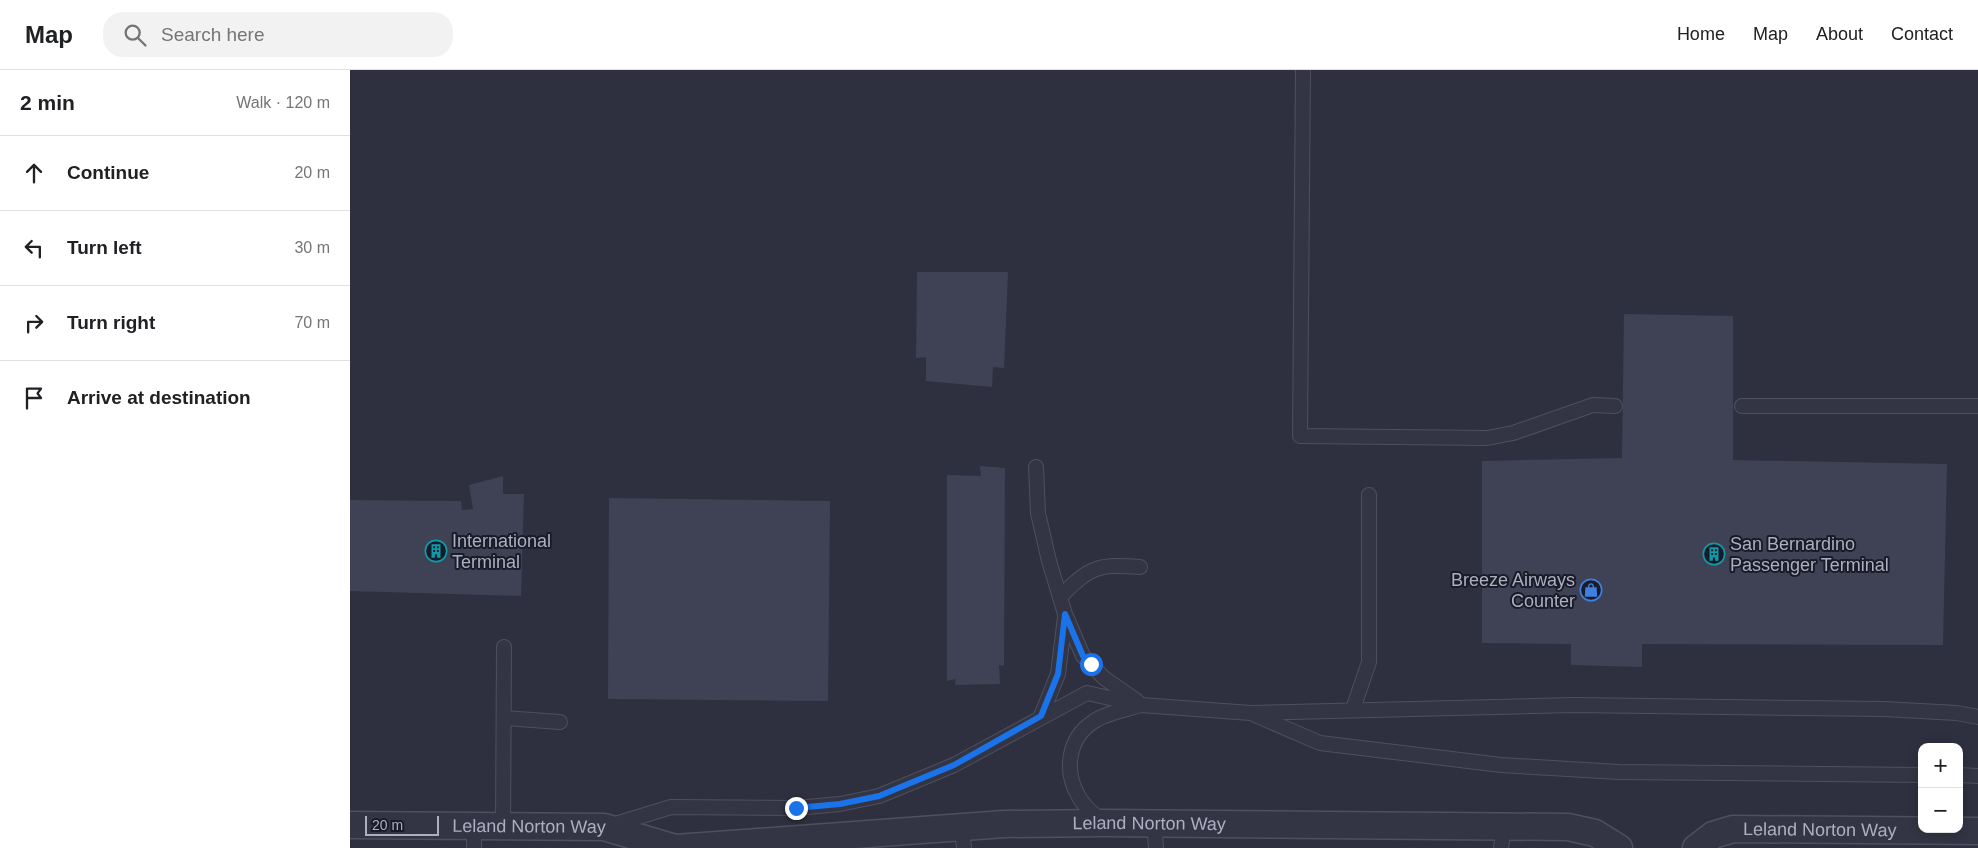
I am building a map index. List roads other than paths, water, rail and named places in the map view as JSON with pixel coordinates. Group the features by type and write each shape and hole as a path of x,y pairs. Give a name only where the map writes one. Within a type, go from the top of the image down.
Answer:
{"street":[{"name":"Leland Norton Way","path":"350,825 474,837 503,826 604,828 675,848 963,837 1103,823 1154,836 1502,837 1568,827 1595,832 1619,848"},
{"name":"Leland Norton Way","path":"1696,848 1713,835 1733,830 1978,831"}],"lane":[{"path":"1303,70 1300,436 1487,438 1512,433 1593,405 1615,406"},
{"path":"1742,406 1978,406"},
{"path":"1036,467 1038,513 1049,561 1065,614 1083,656 1104,678 1141,705"},
{"path":"1353,709 1369,662 1369,494"},
{"path":"1060,597 1091,570 1105,565 1140,567"},
{"path":"1041,716 1058,674 1065,614"},
{"path":"503,826 504,647"},
{"path":"604,828 671,807 796,808 840,804 879,796 954,765 1041,716 1087,693 1141,705 1251,713 1574,705 1884,709 1957,714 1978,718"},
{"path":"1103,823 1079,799 1069,775 1070,754 1078,738 1093,722 1141,705"},
{"path":"1251,713 1320,744 1501,765 1618,772 1918,775"},
{"path":"504,718 560,722"},
{"path":"1963,776 1978,776"}],"place":[{"name":"International Terminal","path":"436,551"},
{"name":"San Bernardino Passenger Terminal","path":"1714,554"},
{"name":"Breeze Airways Counter","path":"1591,590"}]}
